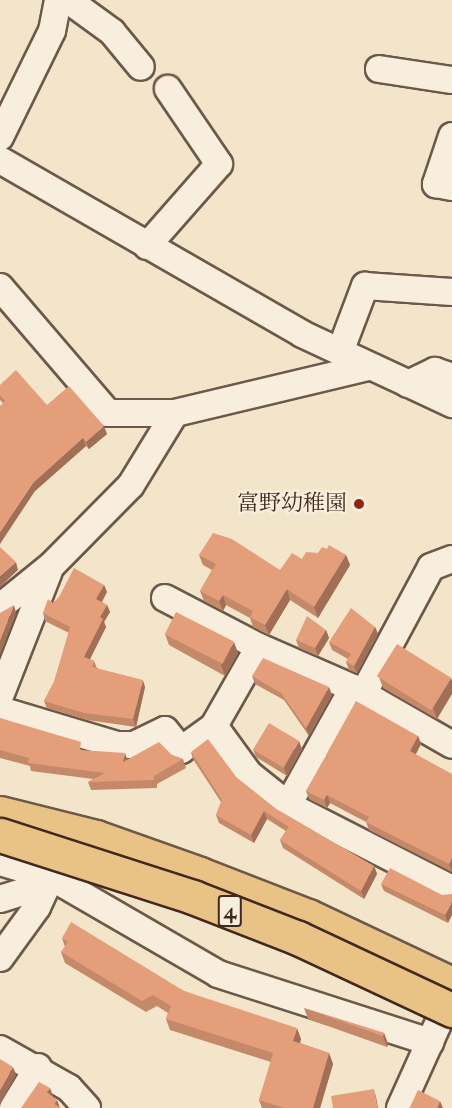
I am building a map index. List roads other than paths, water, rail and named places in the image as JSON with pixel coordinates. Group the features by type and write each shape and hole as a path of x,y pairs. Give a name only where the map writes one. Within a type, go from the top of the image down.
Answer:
{"highway":[{"name":"4","path":"0,813 96,837 211,878 308,916 452,984"},
{"name":"4","path":"0,835 193,897 308,942 452,1010"}],"street":[{"path":"0,137 52,31 71,2 112,32 141,67"},
{"path":"379,69 452,81"},
{"path":"147,246 219,164 168,88"},
{"path":"452,136 436,184 452,187"},
{"path":"0,160 147,246 340,352 368,367 452,404"},
{"path":"340,352 365,286 452,292"},
{"path":"0,287 108,413 175,413 368,367"},
{"path":"408,384 435,371 452,377"},
{"path":"0,607 52,565 130,485 175,413"},
{"path":"288,805 431,567 452,559"},
{"path":"0,696 52,565"},
{"path":"165,598 259,647 358,691 452,745"},
{"path":"0,710 117,745 134,745 165,730 181,750 214,726 259,647"},
{"path":"214,726 249,774 288,805 452,889"},
{"path":"0,862 50,880 218,974 430,1042"},
{"path":"0,899 50,880"},
{"path":"0,958 37,906 50,880"},
{"path":"399,1108 452,993"},
{"path":"0,1049 38,1067 69,1088 87,1108"},
{"path":"13,1108 38,1067"}],"place":[{"name":"富野幼稚園","path":"359,504"}]}
